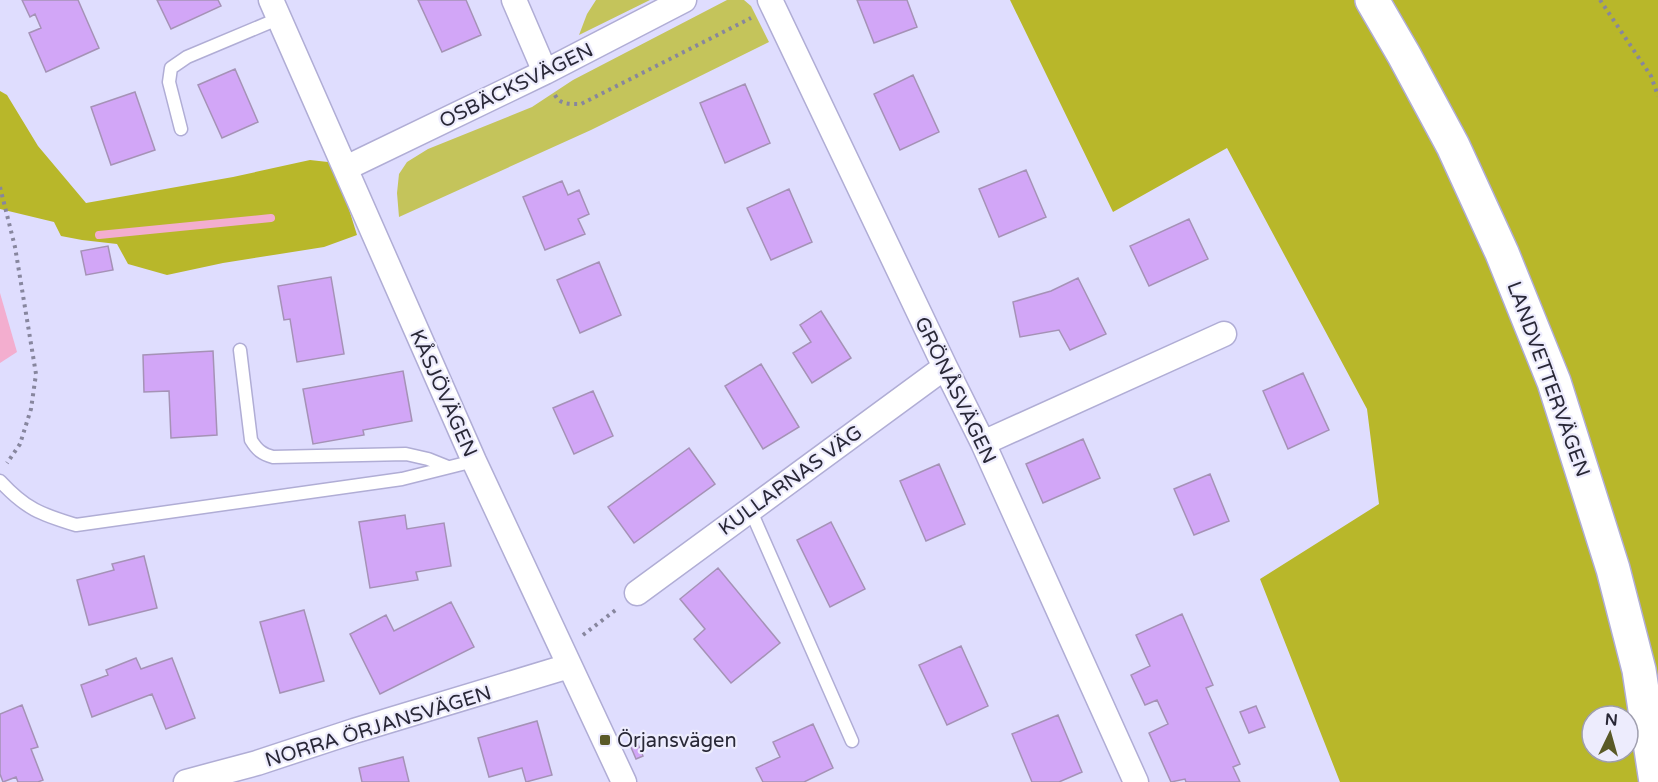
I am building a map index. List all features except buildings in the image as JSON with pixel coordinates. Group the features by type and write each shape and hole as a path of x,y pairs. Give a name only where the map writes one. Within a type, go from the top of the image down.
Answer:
{"street":[{"path":"514,0 545,72"},
{"name":"OSBÄCKSVÄGEN","path":"346,168 545,72 684,0"},
{"name":"GRÖNÅSVÄGEN","path":"770,0 983,443 1136,782"},
{"name":"LANDVETTERVÄGEN","path":"1372,0 1453,146 1502,253 1554,382 1613,569 1639,670 1656,782"},
{"name":"KÅSJÖVÄGEN","path":"276,9 474,461 624,782"},
{"path":"983,443 1224,334"},
{"name":"KULLARNAS VÄG","path":"637,593 945,367"},
{"name":"NORRA ÖRJANSVÄGEN","path":"186,782 260,773 354,731 565,656"}],"lane":[{"path":"181,129 169,82 171,68 276,9"},
{"path":"240,350 251,440 262,454 273,457 406,454 448,467"},
{"path":"0,481 16,499 42,515 76,525 402,478 474,461"},
{"path":"750,508 852,741"}],"path":[{"path":"1600,0 1651,76 1658,96"},
{"path":"545,72 557,99 566,104 580,104 752,18"},
{"path":"0,187 15,247 36,374 31,410 20,444 5,466"},
{"path":"565,656 583,635 637,593"}],"shaded area":[{"path":"596,0 650,0 579,35 587,14"},
{"path":"727,0 744,0 751,6 769,42 591,130 399,217 397,193 399,174 407,162 428,149 532,107 573,80"},
{"path":"1010,0 1658,0 1658,782 1340,782 1260,579 1379,504 1367,409 1227,148 1113,212"},
{"path":"0,91 7,95 38,146 86,203 233,177 310,160 328,162 339,177 357,235 324,247 223,263 167,275 128,264 117,244 61,236 54,222 0,209"},
{"path":"0,293 17,352 0,363"}],"waterway":[{"path":"99,235 271,218"}],"place":[{"name":"Örjansvägen","path":"605,740"}]}
